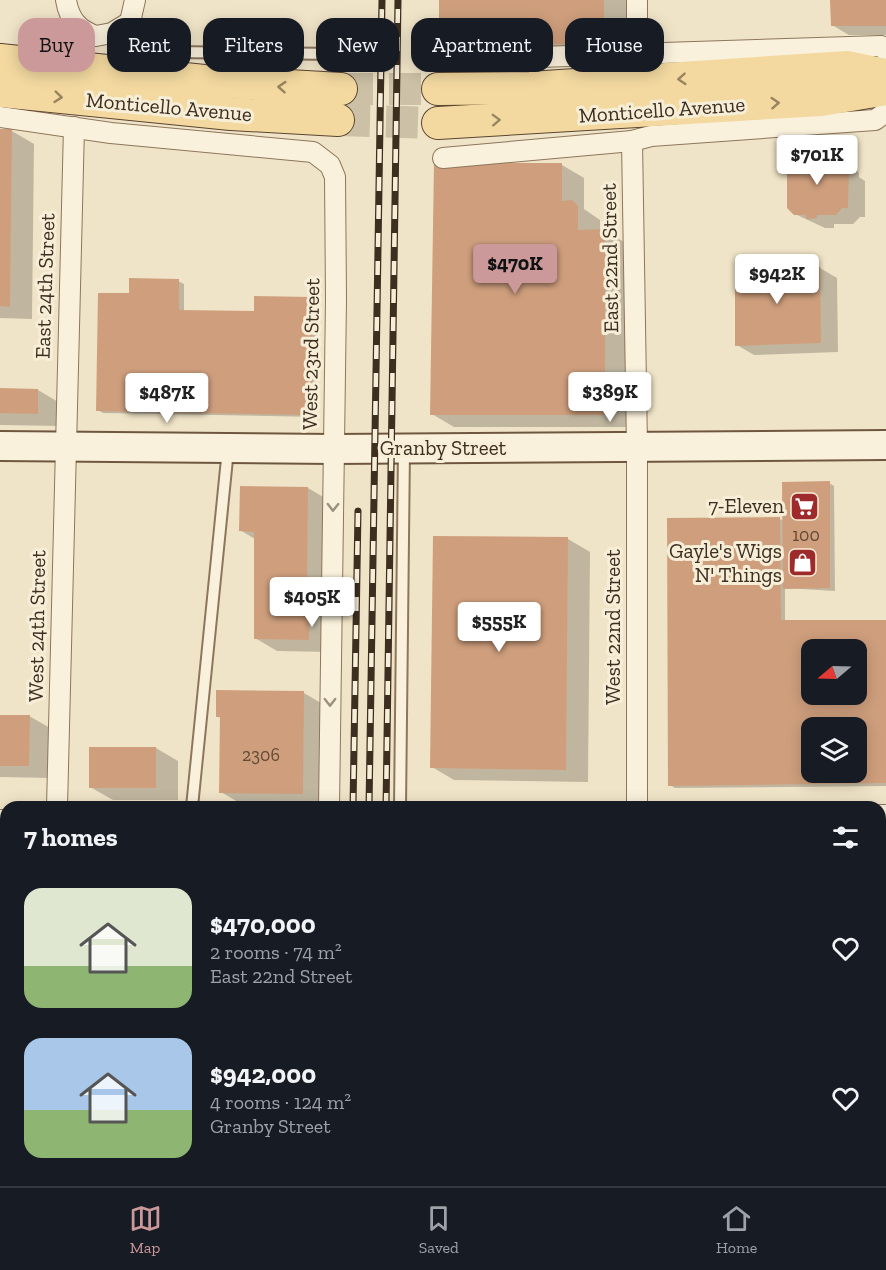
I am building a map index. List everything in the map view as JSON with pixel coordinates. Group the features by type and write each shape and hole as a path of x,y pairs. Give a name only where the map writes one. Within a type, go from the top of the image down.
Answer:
{"main road":[{"name":"Monticello Avenue","path":"0,60 204,81 341,89"},
{"name":"Monticello Avenue","path":"438,89 530,88 848,67 886,75"},
{"name":"Monticello Avenue","path":"438,123 821,100 886,89"},
{"name":"Monticello Avenue","path":"0,91 231,114 338,120"}],"street":[{"path":"66,0 68,11 76,26 96,36 107,34"},
{"path":"131,18 135,0"},
{"path":"637,0 637,18"},
{"path":"664,54 881,46 886,51"},
{"path":"443,158 632,141 651,136 875,120 886,112"},
{"name":"West 23rd Street","path":"0,117 313,152 330,165 335,177 329,801"},
{"name":"East 24th Street","path":"65,447 74,127"},
{"name":"East 22nd Street","path":"632,141 637,446"},
{"name":"Granby Street","path":"0,446 334,449 886,445"},
{"name":"West 22nd Street","path":"637,446 637,801"},
{"name":"West 24th Street","path":"57,801 65,447"}],"lane":[{"path":"191,52 316,54"},
{"path":"193,801 228,448"},
{"path":"400,801 404,448"}],"building":[{"path":"439,0 604,0 604,18 565,18 565,44 553,44 553,18 439,18"},
{"path":"830,0 886,0 886,26 831,26"},
{"path":"0,129 12,129 10,307 0,306"},
{"path":"794,155 836,155 842,162 842,170 849,170 848,208 842,208 836,215 817,215 817,218 806,219 806,215 794,215 787,208 787,162"},
{"path":"434,163 562,163 562,201 572,200 578,206 578,230 605,229 605,415 430,415"},
{"path":"795,264 795,267 820,267 821,343 735,346 735,265"},
{"path":"129,278 179,279 179,310 254,311 254,296 312,297 312,415 96,411 98,293 129,293"},
{"path":"0,388 38,389 38,414 0,413"},
{"path":"830,481 830,588 783,589 782,482"},
{"path":"240,486 308,487 309,640 254,639 254,532 239,531"},
{"path":"780,517 781,620 886,620 886,783 668,786 667,518"},
{"path":"433,536 568,537 566,770 430,768"},
{"path":"216,690 304,691 303,794 219,793 220,717 216,717"},
{"path":"0,715 30,715 29,766 0,766"},
{"path":"89,747 156,747 156,788 89,788"}],"tunnel":[{"path":"341,89 438,89"},
{"path":"338,120 438,123"}],"railway":[{"path":"369,801 382,0"},
{"path":"386,801 398,0"},
{"path":"353,801 358,511"}],"place":[{"name":"7-Eleven","path":"805,506"},
{"name":"Gayle's Wigs N' Things","path":"803,563"}]}
